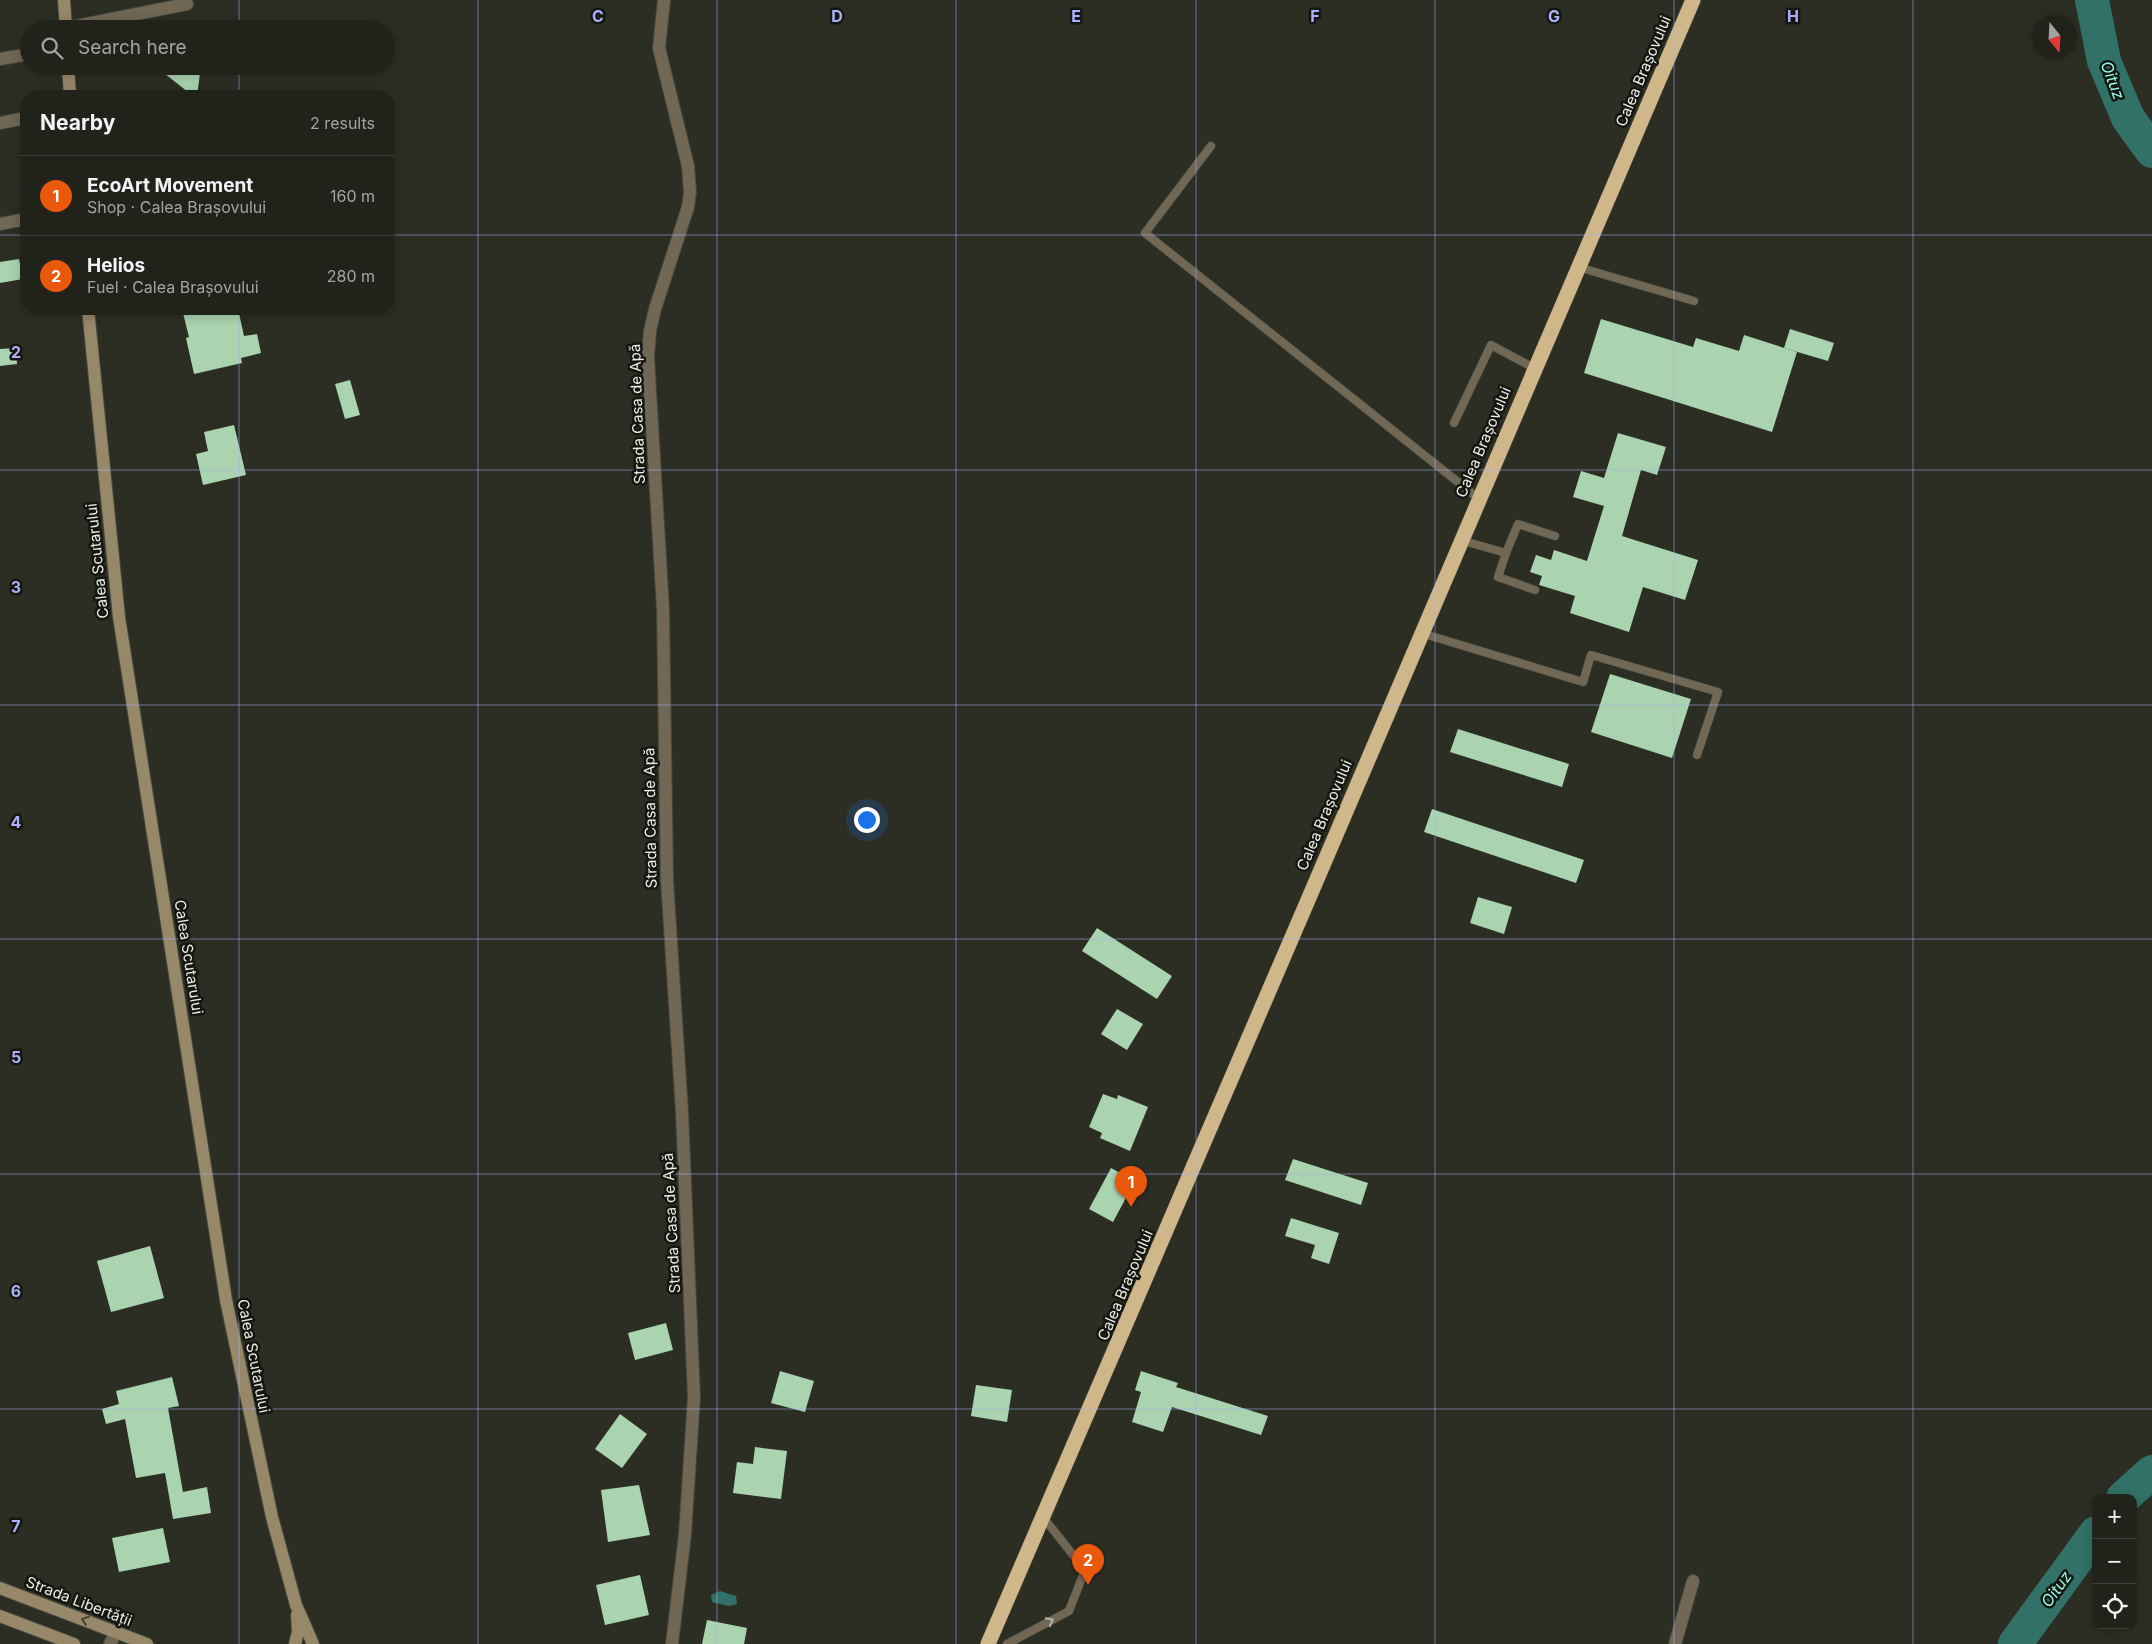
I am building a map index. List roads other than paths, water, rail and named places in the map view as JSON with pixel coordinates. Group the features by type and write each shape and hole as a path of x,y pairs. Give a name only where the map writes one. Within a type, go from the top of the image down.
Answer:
{"highway":[{"name":"Calea Brașovului","path":"988,1644 1121,1339 1460,540 1693,0"}],"main road":[{"path":"64,0 65,20"},
{"path":"69,75 70,90"},
{"name":"Calea Scutarului","path":"89,315 119,617 226,1300 272,1517 296,1605 313,1644"},
{"name":"Strada Libertății","path":"0,1588 113,1638 147,1644"},
{"name":"Calea Scutarului","path":"295,1644 298,1632 296,1605"},
{"path":"0,1616 74,1644"}],"street":[{"name":"Strada Casa de Apă","path":"664,0 659,48 690,178 688,207 655,309 650,331 648,358 663,609 667,880 683,1122 694,1388 686,1516 672,1644"},
{"path":"106,20 187,4"},
{"path":"0,59 20,56"},
{"path":"0,123 20,119"},
{"path":"0,224 20,220"},
{"path":"1675,1644 1693,1581"}],"lane":[{"path":"1211,146 1145,233 1478,498"},
{"path":"1578,267 1694,301"},
{"path":"1454,423 1491,345 1534,368"},
{"path":"1535,590 1498,577 1506,553 1518,524 1555,536"},
{"path":"1460,540 1506,553"},
{"path":"1421,633 1583,682 1591,655 1718,692 1697,755"},
{"path":"1007,1644 1069,1611 1085,1570 1043,1517"}],"water":[{"path":"720,1591 736,1596 737,1604 729,1606 712,1602 711,1595"}],"waterway":[{"name":"Oituz","path":"2092,0 2104,61 2128,118 2152,151"},
{"name":"Oituz","path":"2127,1494 2152,1472"},
{"name":"Oituz","path":"2015,1644 2092,1538"}],"place":[{"name":"EcoArt Movement","path":"1131,1207"},
{"name":"Helios","path":"1088,1585"}]}
